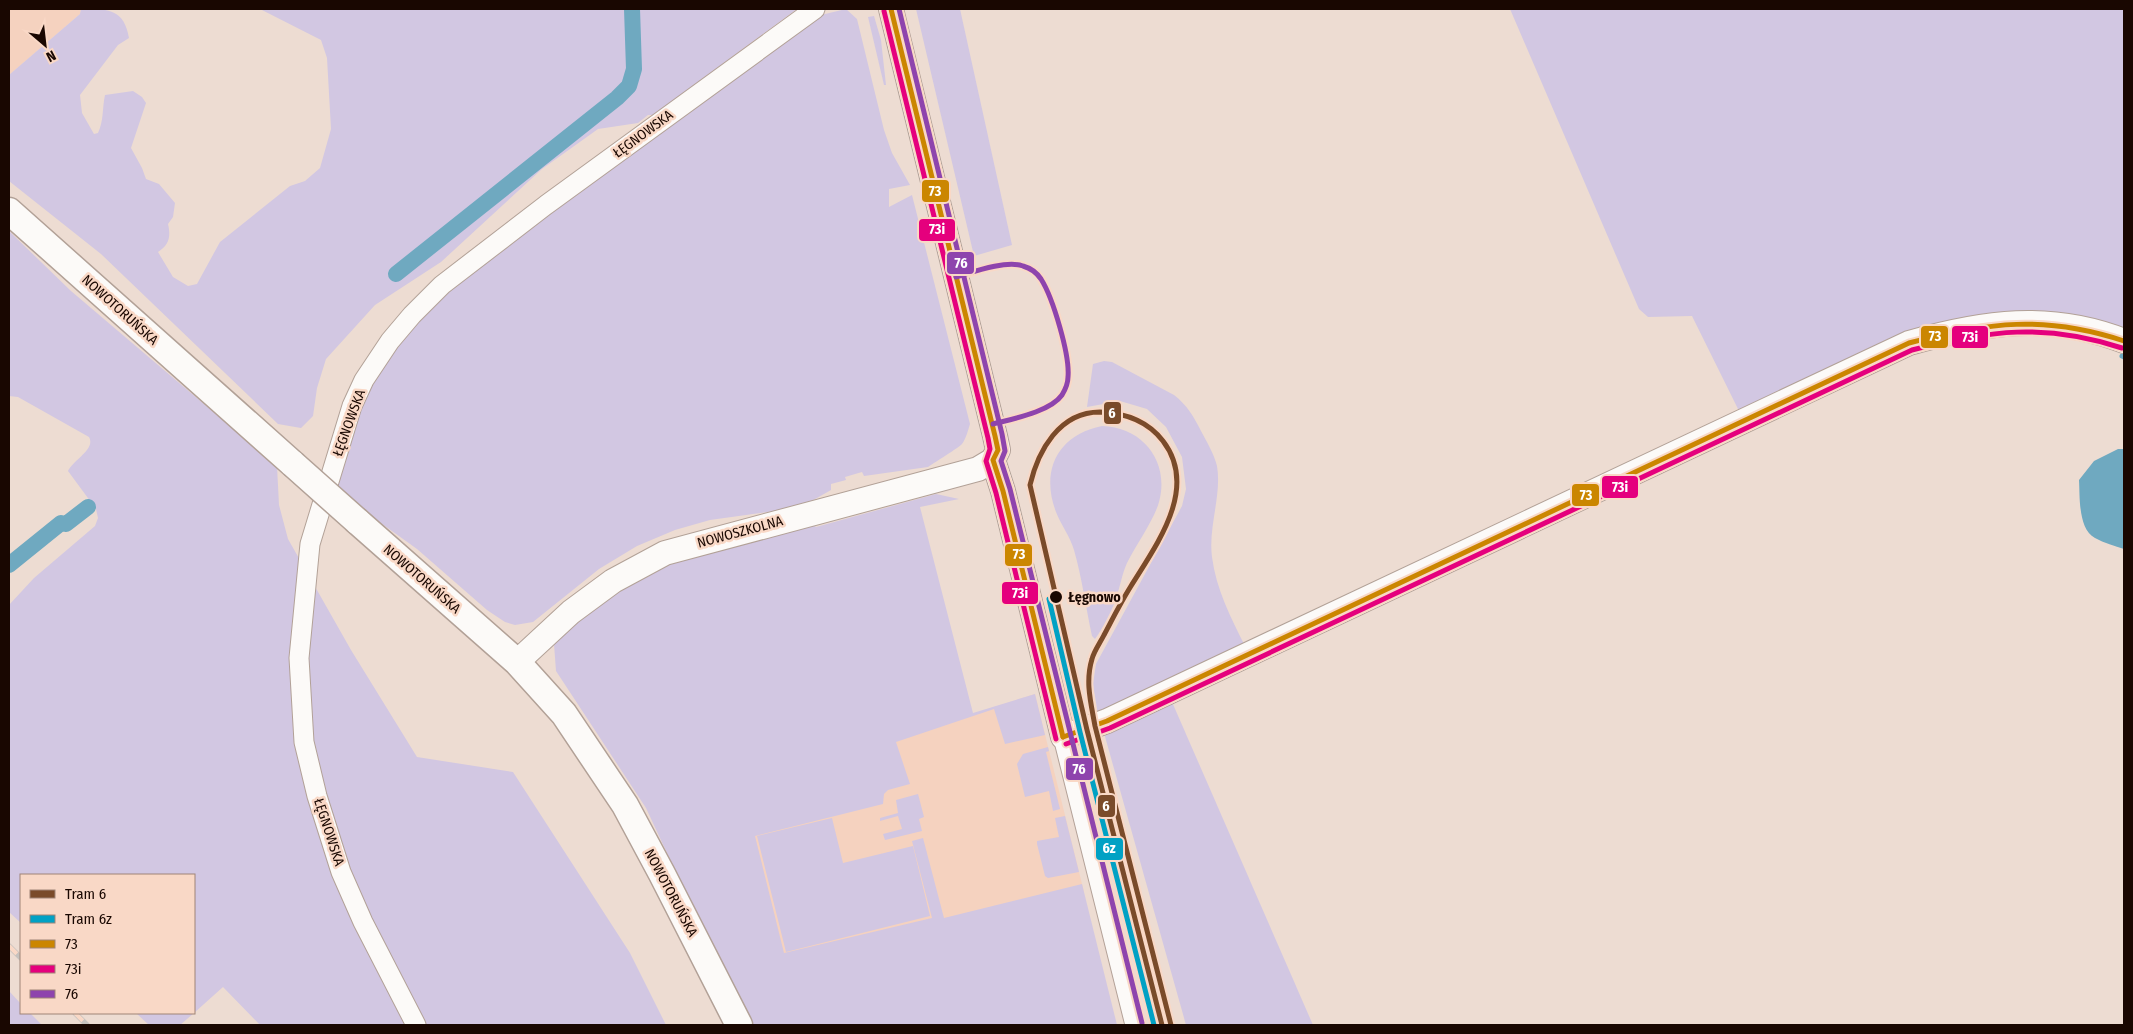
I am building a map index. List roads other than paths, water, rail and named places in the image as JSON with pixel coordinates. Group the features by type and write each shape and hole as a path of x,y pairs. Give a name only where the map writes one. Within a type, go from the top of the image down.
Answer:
{"main road":[{"name":"NOWOTORUŃSKA","path":"9,211 516,662 564,714 624,805 662,874 739,1025"}],"street":[{"name":"ŁĘGNOWSKA","path":"416,1025 363,922 341,872 317,796 304,742 299,658 310,544 352,406 364,380 390,341 412,315 442,285 546,205 815,9"},
{"path":"891,9 995,436 998,450 993,460 1003,491 1135,1025"},
{"path":"1063,737 1107,721 1909,343 1974,327 2039,322 2071,325 2124,341"},
{"name":"NOWOSZKOLNA","path":"516,662 571,612 613,581 665,553 978,469 993,460"}],"water":[{"path":"2118,449 2124,449 2124,549 2089,534 2085,528 2080,503 2079,480 2094,461"}],"waterway":[{"path":"396,274 617,98 629,86 634,69 632,9"},
{"path":"9,565 61,523 66,524 88,507"}],"railway":[{"path":"9,946 20,957"},
{"path":"76,1014 87,1025"}],"tram line":[{"name":"6","path":"1162,1025 1087,730 1030,485 1045,447 1062,426 1086,414 1100,412 1127,416 1150,428 1163,441 1173,459 1177,478 1176,496 1162,534 1094,653 1089,676 1090,701 1095,726 1171,1025"},
{"name":"6z","path":"1049,599 1080,732 1154,1025"}],"place":[{"name":"Łęgnowo","path":"1056,597"}]}
